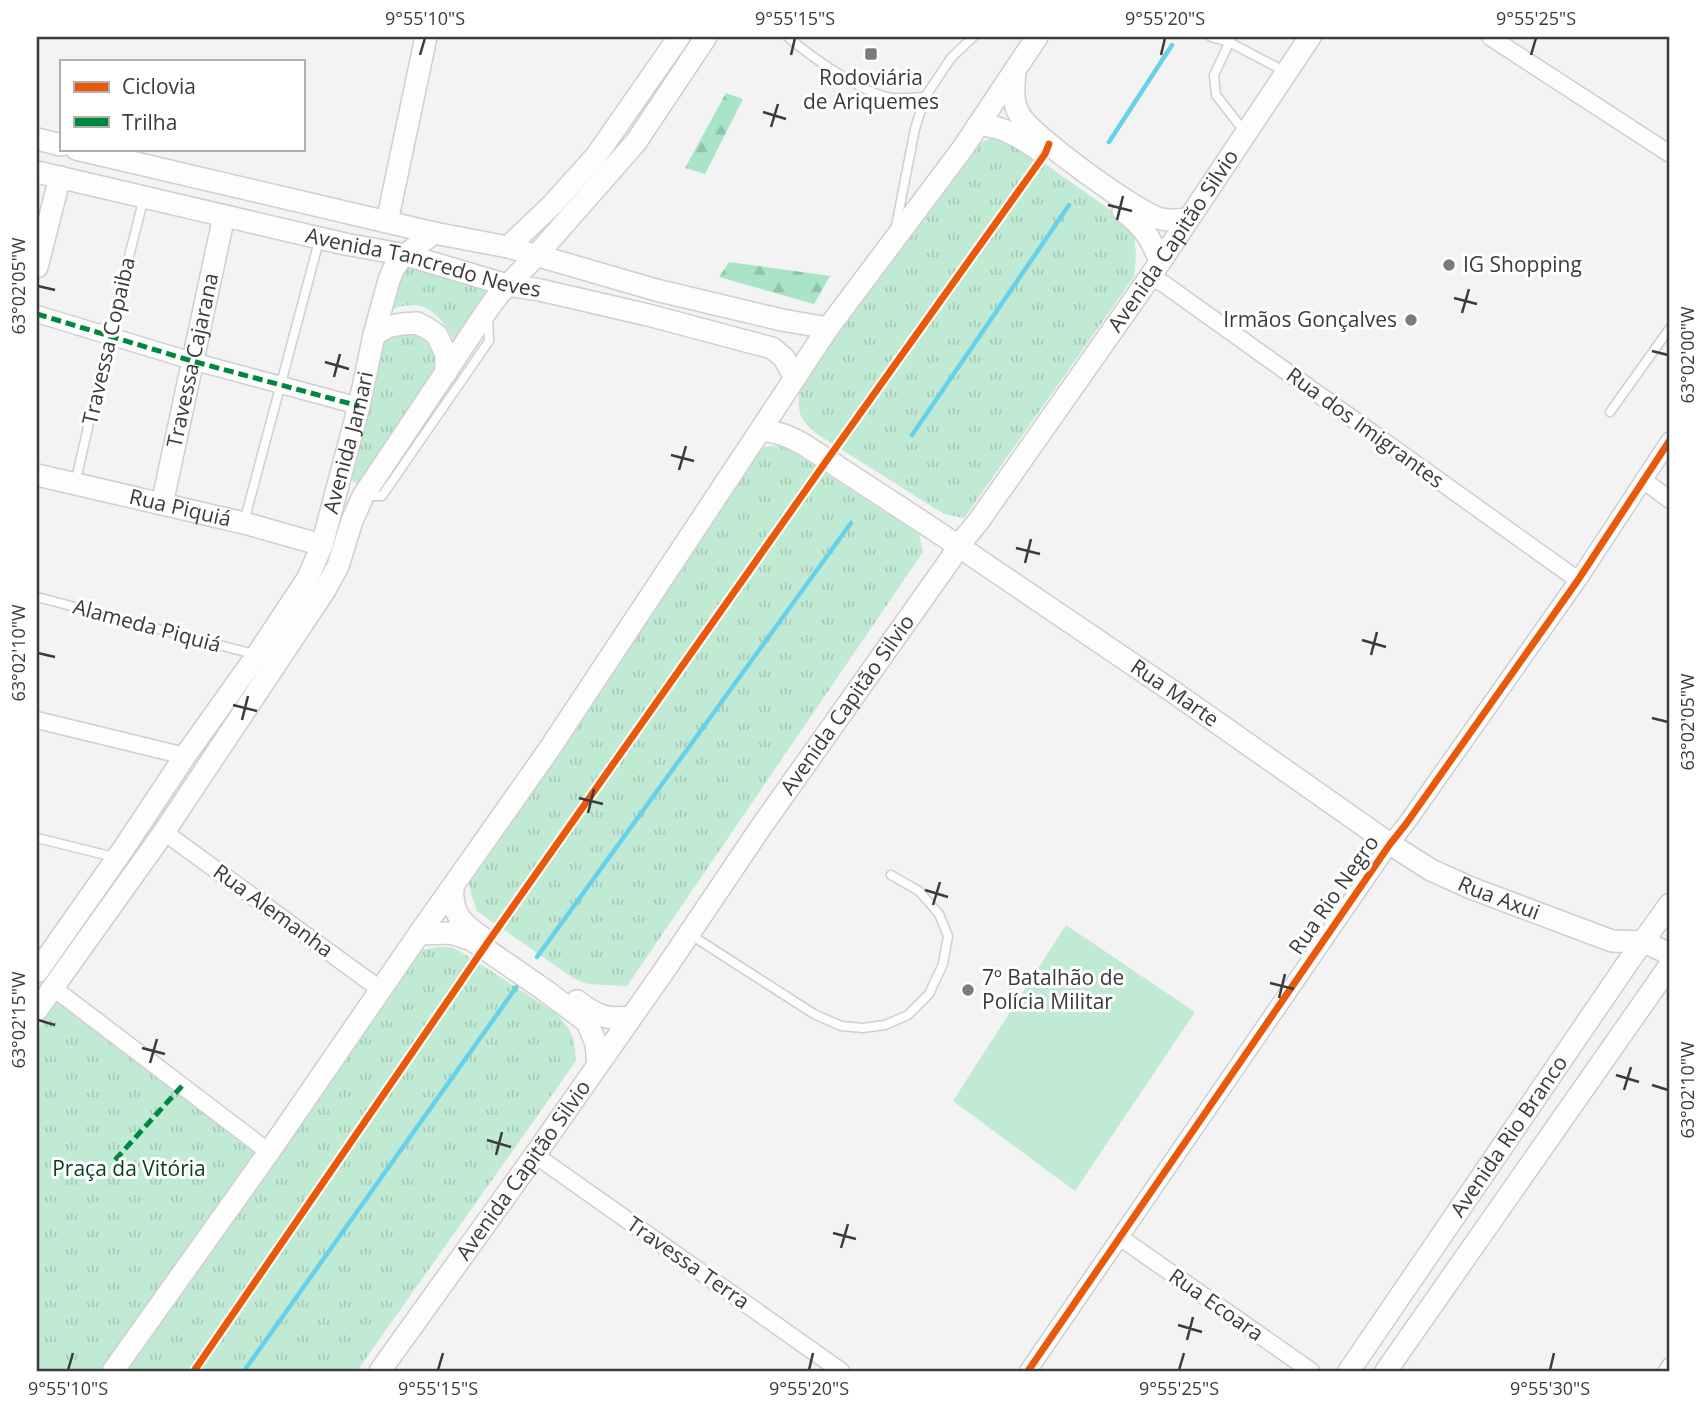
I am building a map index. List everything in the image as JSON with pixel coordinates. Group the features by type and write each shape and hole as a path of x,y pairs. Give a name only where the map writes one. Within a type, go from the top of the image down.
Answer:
{"main road":[{"path":"387,222 426,37"},
{"path":"508,247 552,205 596,156 679,37"},
{"name":"Avenida Jamari","path":"37,1010 43,969 185,756 325,590 338,566 363,496 488,309 639,138 706,37"},
{"path":"113,1371 548,751 828,328 978,125 1037,37"},
{"name":"Avenida Capitão Silvio","path":"380,1371 535,1155 761,827 1155,269 1310,37"},
{"path":"1015,68 1015,106 1031,129 1138,208 1161,219 1188,219"},
{"path":"619,124 639,138"},
{"path":"978,125 986,125 1020,137 1143,227 1152,241 1155,269"},
{"path":"37,139 60,145"},
{"name":"Avenida Tancredo Neves","path":"80,150 434,233 508,247 656,290 782,320 828,328"},
{"name":"Avenida Tancredo Neves","path":"37,172 320,238 406,255 508,285 649,315 772,348 784,358 795,378"},
{"path":"37,267 60,177"},
{"path":"268,226 275,196"},
{"name":"Travessa Cajarana","path":"162,504 223,216"},
{"name":"Avenida Jamari","path":"43,969 140,865 164,832 265,661 322,545 359,405 374,335 393,270 401,258 434,233"},
{"path":"649,315 656,290"},
{"path":"374,335 387,327 402,324 416,323 427,328 437,335 446,355 446,373"},
{"name":"Rua Marte","path":"761,429 783,434 806,446 958,546 1172,691 1390,844"},
{"name":"Rua Piquiá","path":"37,475 244,523 322,545"},
{"name":"Rua Axui","path":"1390,844 1432,870 1471,888 1637,950 1669,966"},
{"path":"120,854 140,865"},
{"path":"453,887 458,918 468,927 600,1017 631,1017"},
{"name":"Avenida Rio Branco","path":"1349,1371 1670,904"},
{"path":"419,934 451,933 472,940 546,991 587,1022 596,1043 598,1065"},
{"name":"Avenida Rio Branco","path":"1386,1371 1669,966"}],"street":[{"path":"1490,37 1670,154"},
{"name":"Rua dos Imigrantes","path":"1155,269 1164,284 1578,580"},
{"path":"37,314 192,361 359,405"},
{"name":"Rua Rio Negro","path":"1028,1371 1390,844 1578,580 1670,440"},
{"path":"1643,480 1670,499"},
{"path":"37,720 185,756"},
{"name":"Rua Alemanha","path":"164,832 381,990"},
{"path":"43,969 269,1152"},
{"name":"Travessa Terra","path":"535,1155 841,1371"},
{"name":"Rua Ecoara","path":"1121,1238 1311,1371"},
{"path":"1667,1371 1670,1366"}],"lane":[{"path":"788,37 805,51 871,92 893,98 925,97"},
{"path":"893,240 912,142 925,97 951,58 973,37"},
{"path":"1211,37 1230,39 1287,73"},
{"path":"1230,39 1214,75 1216,95 1246,133"},
{"name":"Travessa Copaiba","path":"75,485 144,197"},
{"path":"244,523 320,238"},
{"name":"Avenida Jamari","path":"363,496 382,496 489,341 488,309"},
{"path":"1610,412 1670,328"},
{"name":"Alameda Piquiá","path":"37,597 265,661"},
{"path":"37,838 120,854"},
{"path":"689,934 814,1014 835,1024 863,1028 885,1025 908,1014 929,994 943,964 948,936 939,914 919,891 891,875"}],"green space":[{"path":"726,93 743,99 705,174 685,168"},
{"path":"1000,137 1014,142 1122,218 1134,235 1134,277 964,518 944,514 820,436 801,416 799,390 967,148"},
{"path":"400,256 494,277 456,344 439,318 426,308 411,305 389,310"},
{"path":"729,262 830,276 814,304 719,277"},
{"path":"403,328 435,342 439,368 357,484 346,477 386,334"},
{"path":"785,447 919,534 923,552 627,986 588,984 573,978 477,911 468,879 758,449"},
{"path":"1066,925 1195,1012 1075,1191 953,1101"},
{"path":"450,947 460,951 556,1013 572,1035 576,1061 357,1371 123,1371 417,951"},
{"name":"Praça da Vitória","path":"57,1001 257,1148 104,1371 37,1371 37,1030"}],"waterway":[{"path":"1109,142 1172,45"},
{"path":"912,435 1069,205"},
{"path":"537,957 851,523"},
{"path":"244,1371 520,982"}],"marked path":[{"path":"37,314 192,361 359,406"},
{"path":"115,1160 182,1086"}],"cycle path":[{"path":"194,1371 488,942 1045,154 1049,144"},
{"path":"1028,1371 1390,844 1578,580 1670,440"}],"place":[{"name":"Rodoviária de Ariquemes","path":"871,54"},
{"name":"IG Shopping","path":"1449,265"},
{"name":"Irmãos Gonçalves","path":"1411,320"},
{"name":"7º Batalhão de Polícia Militar","path":"968,990"}]}
